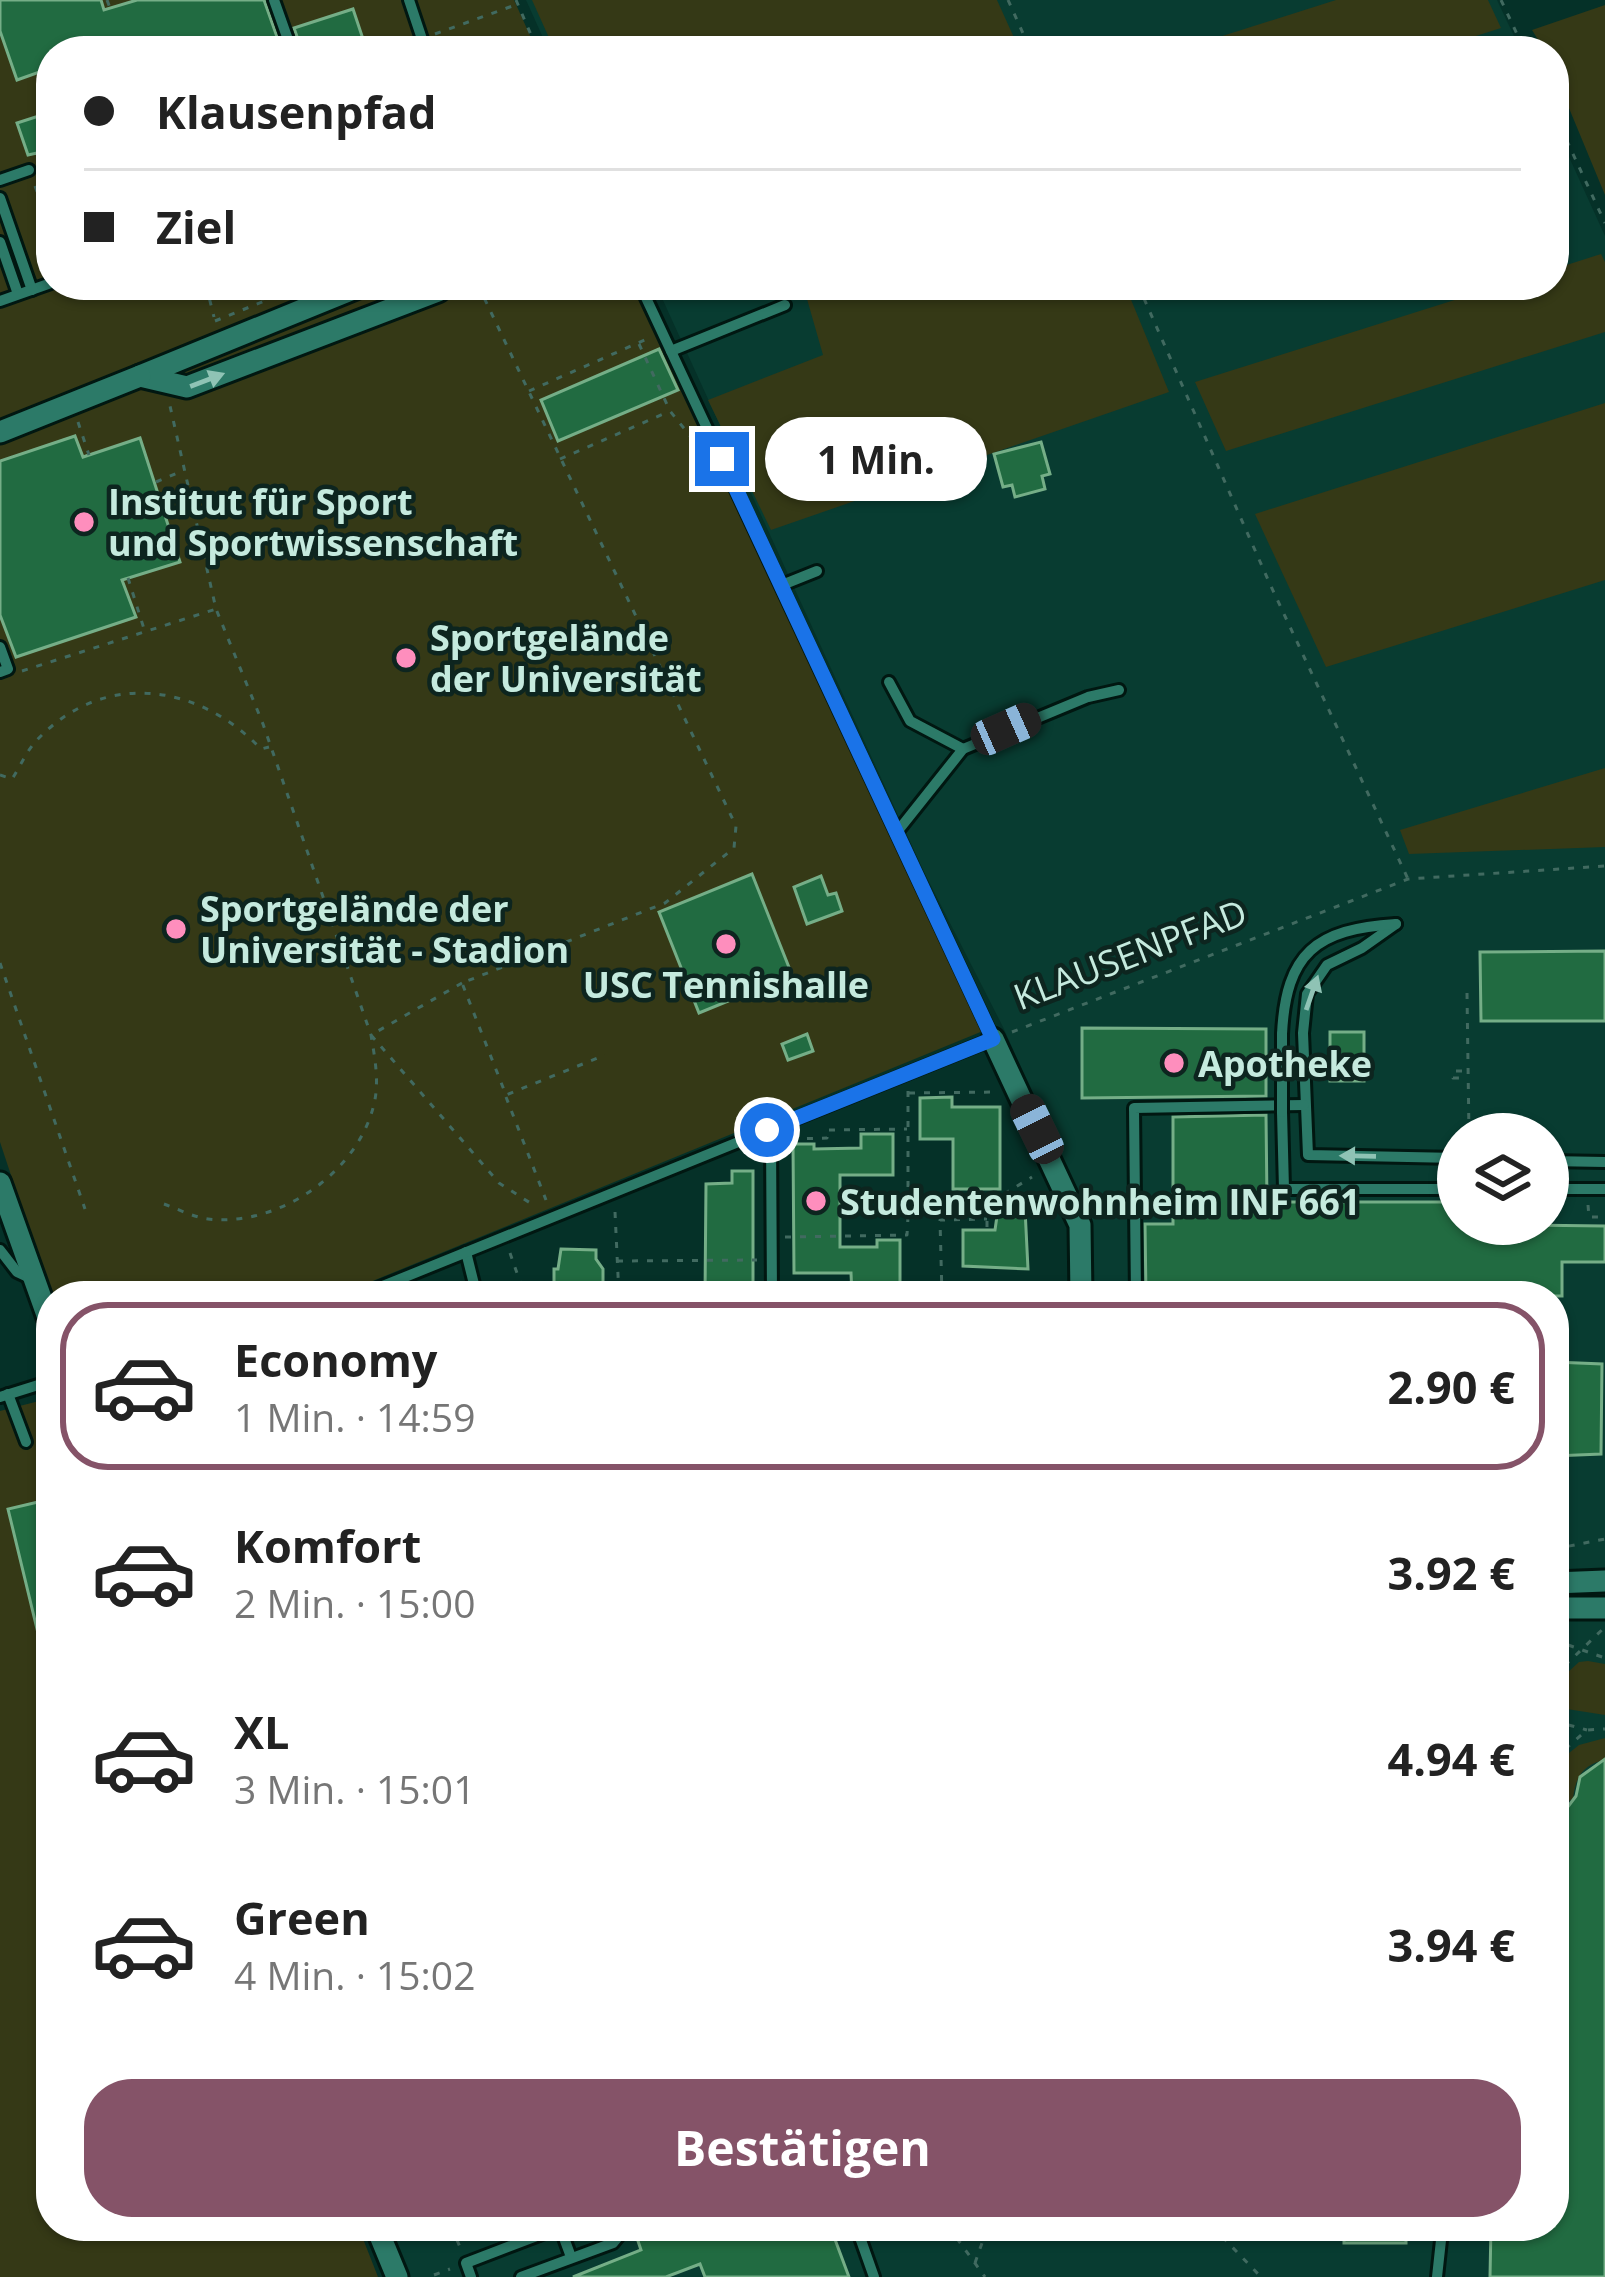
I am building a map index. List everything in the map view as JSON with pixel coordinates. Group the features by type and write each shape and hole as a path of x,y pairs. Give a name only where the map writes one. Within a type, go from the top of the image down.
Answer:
{"street":[{"path":"0,433 140,376 219,331 316,300"},
{"path":"140,376 187,387 414,300"},
{"path":"993,1039 1080,1226 1082,1281"},
{"path":"0,1183 36,1281"},
{"path":"1569,1582 1605,1581"},
{"path":"1569,1608 1605,1608"},
{"path":"382,2241 397,2277"}],"lane":[{"path":"274,0 287,36"},
{"path":"409,0 421,36"},
{"path":"0,180 28,170"},
{"path":"0,198 32,290"},
{"path":"0,242 18,294"},
{"path":"0,301 36,289"},
{"path":"647,300 993,1039"},
{"path":"671,352 784,305"},
{"path":"782,585 817,571"},
{"path":"0,647 4,670"},
{"path":"890,682 910,721 963,749"},
{"path":"897,832 963,749 1088,697 1119,690"},
{"path":"1437,1158 1308,1155 1303,1033 1307,994 1327,965 1396,924 1359,926 1310,950 1284,990 1283,1189 1437,1190"},
{"name":"KLAUSENPFAD","path":"395,1281 769,1135 993,1039"},
{"path":"1136,1281 1134,1108 1304,1105"},
{"path":"769,1135 772,1281"},
{"path":"1569,1161 1605,1162"},
{"path":"1569,1189 1605,1189"},
{"path":"908,1203 991,1202"},
{"path":"0,1250 17,1272 36,1281"},
{"path":"466,1252 473,1281"},
{"path":"26,1442 4,1396 36,1386"},
{"path":"471,2277 462,2265 525,2241"},
{"path":"566,2241 571,2257"},
{"path":"520,2277 614,2241"},
{"path":"861,2241 874,2277"},
{"path":"1437,2277 1441,2241"}],"path":[{"path":"107,0 110,8"},
{"path":"1008,0 1024,36"},
{"path":"1501,0 1518,36"},
{"path":"443,36 517,2 532,36"},
{"path":"1569,145 1605,223"},
{"path":"28,170 36,191"},
{"path":"210,300 219,331 276,300"},
{"path":"370,1035 462,983 665,903 734,848 736,826 485,300"},
{"path":"1145,300 1408,879"},
{"path":"527,391 663,332"},
{"path":"638,342 670,411 691,437"},
{"path":"164,1204 209,1219 242,1217 287,1204 322,1184 364,1133 374,1106 377,1068 370,1035 271,746 216,609 165,380"},
{"path":"71,403 89,454"},
{"path":"559,460 670,411"},
{"path":"156,482 182,470"},
{"path":"128,578 145,632"},
{"path":"4,670 28,672 216,609"},
{"path":"0,775 12,779 34,742 58,722 103,698 142,691 210,708 238,725 261,749 271,746"},
{"name":"KLAUSENPFAD","path":"993,1039 1408,879 1605,866"},
{"path":"0,963 85,1209"},
{"path":"462,983 551,1217"},
{"path":"1467,993 1468,1113"},
{"path":"370,1035 499,1183 551,1217"},
{"path":"506,1095 604,1055"},
{"path":"1462,1071 1454,1071 1453,1078 1469,1078"},
{"path":"771,1238 907,1235 905,1075"},
{"path":"908,1093 1019,1091"},
{"path":"769,1135 827,1138 827,1130 908,1129"},
{"path":"1587,1189 1589,1217 1605,1217"},
{"path":"614,1192 618,1281"},
{"path":"942,1281 940,1220 945,1220"},
{"path":"986,1220 987,1235"},
{"path":"503,1237 520,1281"},
{"path":"617,1261 771,1260"},
{"path":"1569,1546 1605,1539"},
{"path":"1569,1662 1605,1627"},
{"path":"1569,1646 1605,1658"},
{"path":"1569,1725 1605,1729"},
{"path":"1569,1746 1587,1730"},
{"path":"434,2275 462,2265 455,2241"},
{"path":"959,2241 985,2277"},
{"path":"975,2263 983,2241"},
{"path":"1226,2241 1261,2277"}],"shaded area":[{"name":"Sportgelände der Universität","path":"0,0 514,0 530,36 36,36 36,300 650,300 983,1031 373,1281 46,1281 0,1142"},
{"path":"526,0 1497,0 1514,36 542,36"},
{"path":"532,0 997,0 1013,36 548,36"},
{"path":"1336,0 1488,0 1501,28 1476,36 1222,36"},
{"path":"1605,5 1605,195 1569,108 1569,36 1536,36 1532,30"},
{"path":"1569,157 1605,236 1605,2277 407,2277 394,2241 1569,2241 1569,1281 1091,1281 1090,1224 1003,1027 924,872 663,300 1569,300"},
{"path":"1601,254 1605,332 1226,451 1195,382 1455,300 1569,300 1569,264"},
{"path":"807,300 1131,300 1169,392 771,530 708,400 823,355"},
{"path":"1605,403 1605,580 1326,667 1255,514"},
{"path":"1605,768 1605,847 1409,854 1400,830"},
{"path":"36,1402 36,2241 364,2241 378,2277 0,2277 0,1411"},
{"path":"1579,1662 1605,1664 1605,1715 1569,1709 1569,1671"},
{"path":"1605,1738 1605,1760 1578,1778 1569,1801 1569,1753"}],"building":[{"path":"0,0 101,0 104,10 137,0 264,0 277,36 36,36 36,73 17,80 0,31"},
{"path":"353,9 362,36 297,36 294,28"},
{"path":"36,117 36,153 28,155 17,123"},
{"path":"659,349 678,390 558,441 541,400"},
{"name":"Institut für Sport und Sportwissenschaft","path":"75,436 83,457 140,438 180,562 122,580 136,617 16,657 0,615 0,461"},
{"path":"1041,442 1050,474 1042,476 1045,489 1015,497 1012,485 1003,487 994,454"},
{"name":"USC Tennishalle","path":"752,874 792,975 699,1013 659,912"},
{"path":"821,876 828,895 836,893 842,911 807,924 794,887"},
{"path":"1605,951 1605,1021 1481,1021 1480,952"},
{"name":"Apotheke","path":"1082,1028 1266,1029 1266,1096 1082,1098"},
{"path":"1330,1032 1364,1032 1364,1081 1330,1081"},
{"path":"807,1034 813,1051 788,1060 782,1044"},
{"path":"952,1097 952,1107 1000,1107 1000,1189 953,1189 953,1139 920,1139 920,1098"},
{"path":"1266,1115 1267,1202 1437,1202 1437,1245 1569,1245 1569,1226 1605,1226 1605,1262 1562,1262 1562,1281 1146,1281 1145,1224 1173,1224 1173,1117"},
{"path":"861,1134 893,1134 893,1175 840,1175 840,1247 877,1247 877,1240 900,1240 900,1281 851,1281 851,1273 794,1273 793,1144 814,1144 814,1149 861,1148"},
{"path":"732,1171 753,1171 753,1281 705,1281 706,1184 732,1183"},
{"path":"998,1209 1025,1209 1028,1269 963,1266 963,1230 995,1230"},
{"path":"561,1249 596,1250 603,1281 554,1281 554,1269 558,1269"},
{"path":"1569,1363 1602,1364 1601,1454 1569,1455"},
{"path":"36,1502 36,1625 8,1509"},
{"path":"1605,1759 1605,2277 1490,2277 1491,2241 1569,2241 1569,1805 1580,1777"},
{"path":"638,2241 836,2241 849,2277 705,2277 700,2264 666,2277 573,2277 641,2250"},
{"path":"1344,2241 1406,2241 1406,2243"}],"place":[{"name":"Institut für Sport und Sportwissenschaft","path":"84,522"},
{"name":"Sportgelände der Universität","path":"406,658"},
{"name":"Sportgelände der Universität - Stadion","path":"176,929"},
{"name":"USC Tennishalle","path":"726,944"},
{"name":"Apotheke","path":"1174,1063"},
{"name":"Studentenwohnheim INF 661","path":"816,1201"}],"route":[{"path":"722,459 993,1039 767,1130"}]}
